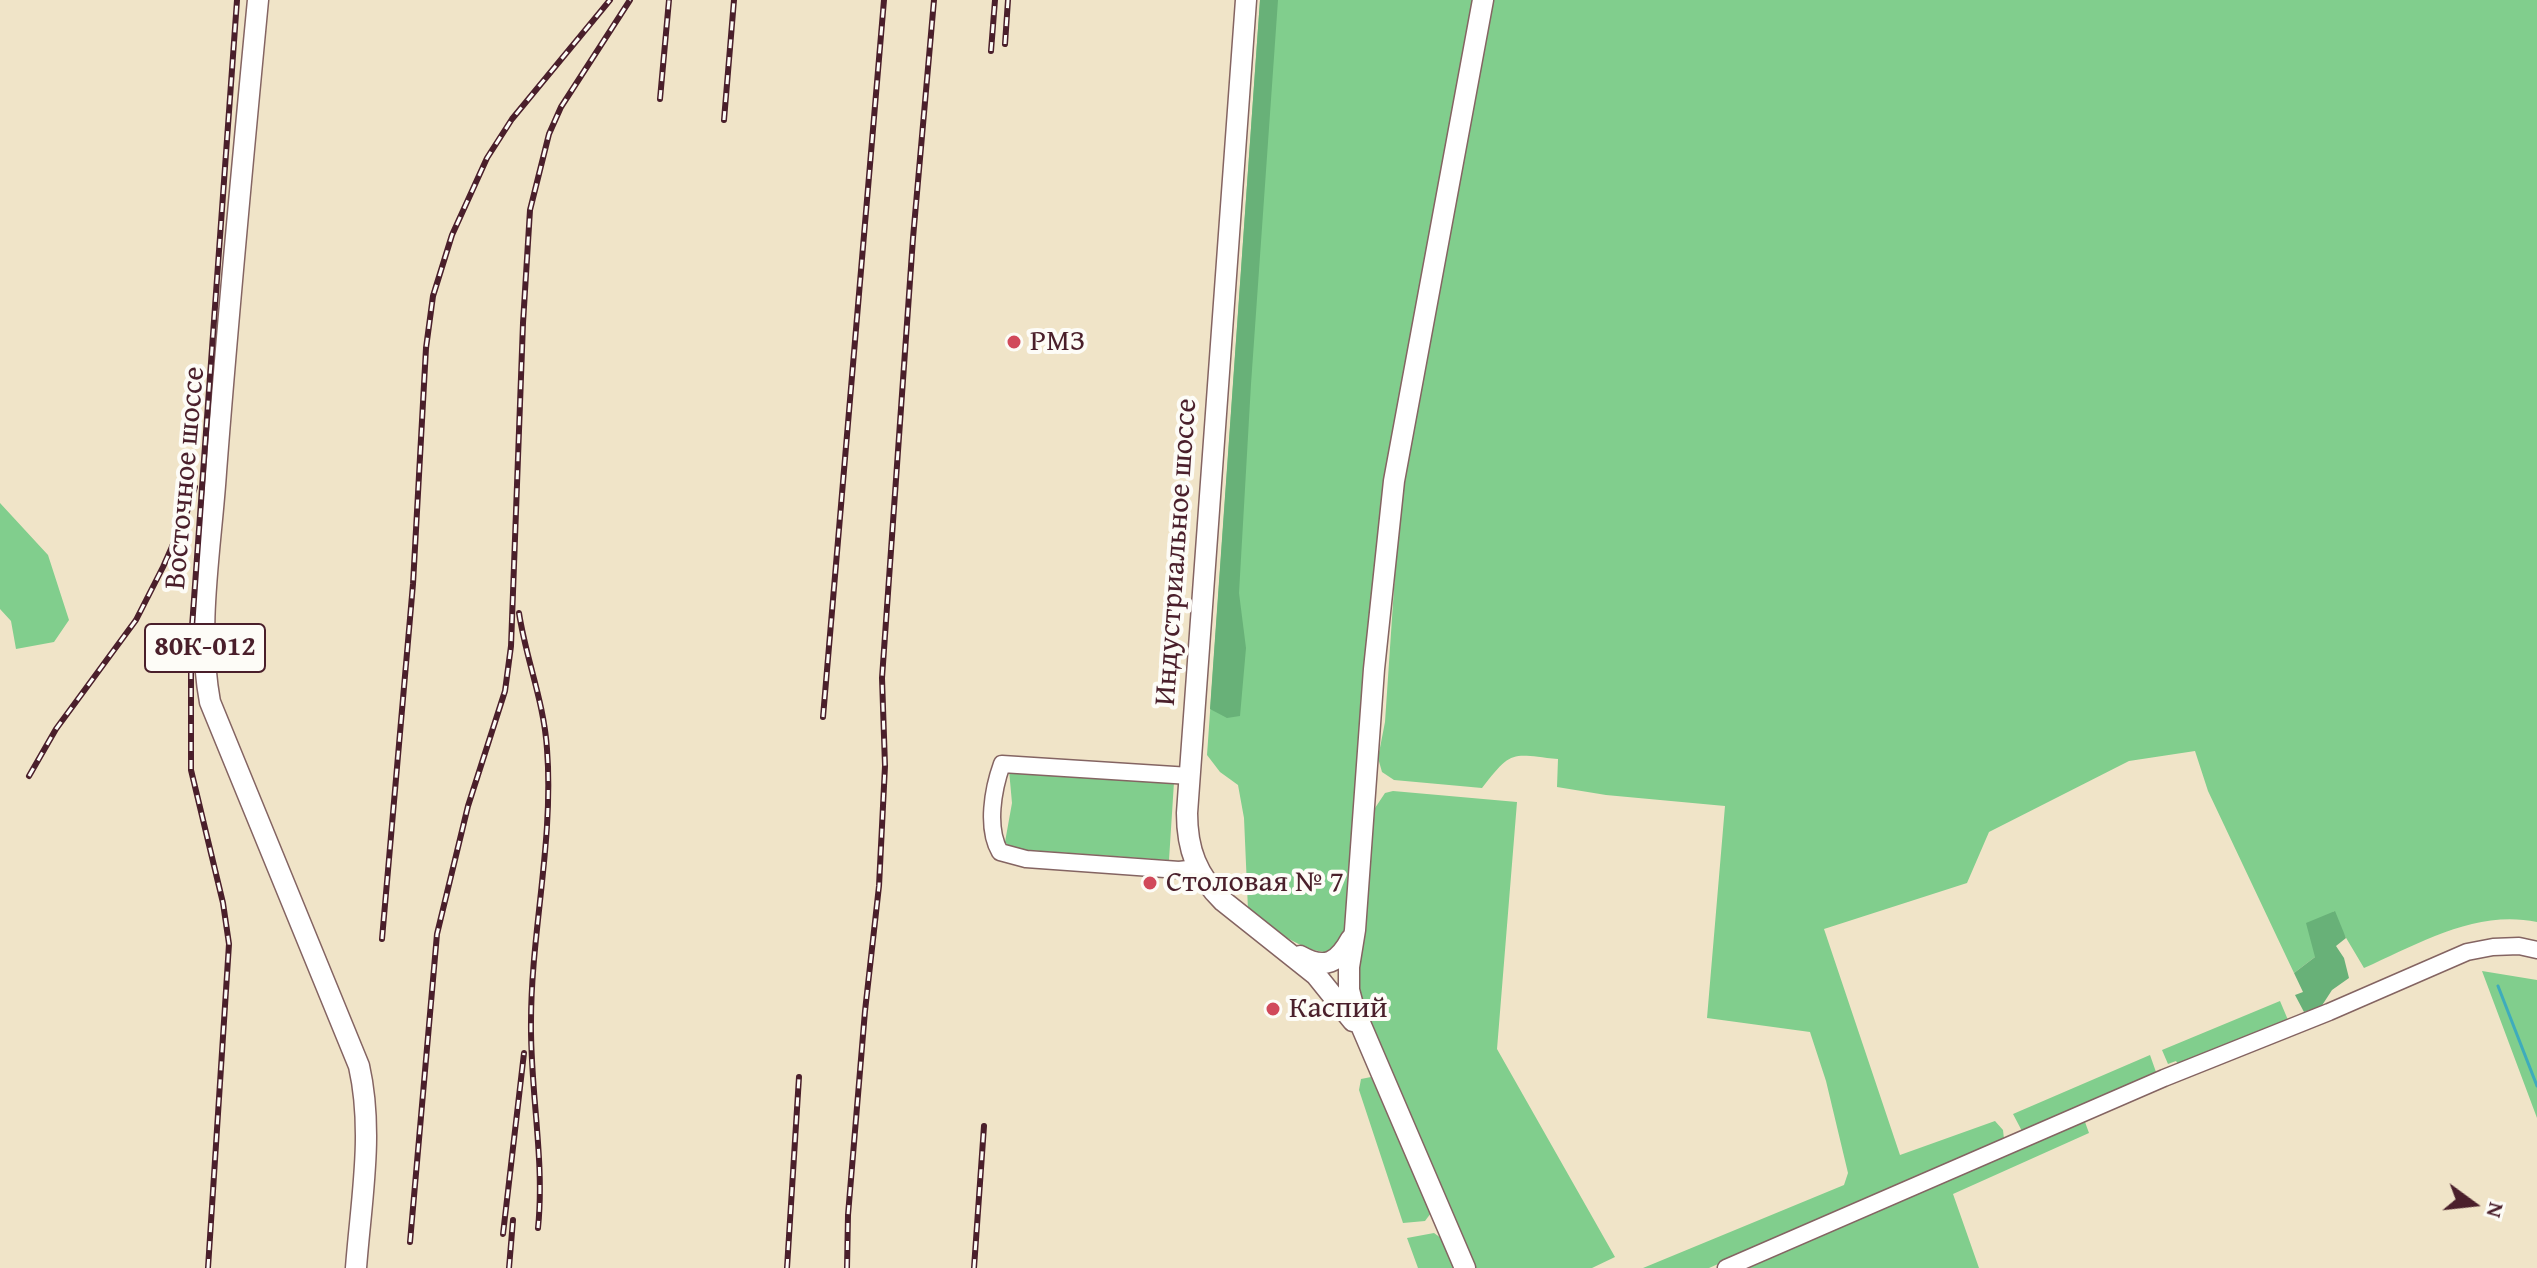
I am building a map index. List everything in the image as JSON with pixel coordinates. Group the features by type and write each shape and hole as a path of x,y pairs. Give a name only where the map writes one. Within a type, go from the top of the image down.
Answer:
{"main road":[{"name":"Восточное шоссе","path":"258,0 222,396 205,614 204,671 210,702 359,1066 365,1095 366,1135 356,1268"},
{"name":"Индустриальное шоссе","path":"1246,0 1187,837 1197,868 1210,888 1316,975 1365,1037"},
{"name":"Индустриальное шоссе","path":"1465,1268 1365,1037 1349,990 1349,967 1355,930 1374,669 1394,481 1483,0"},
{"path":"1275,942 1306,959 1332,962 1342,956 1355,930"}],"street":[{"path":"1190,776 1002,764 997,779 992,838 1000,852 1026,859 1179,870 1197,868"},
{"path":"1726,1268 2164,1078 2329,1012 2467,952 2519,946 2537,950"}],"green space":[{"path":"1260,0 1477,0 1389,473 1349,930 1333,953 1298,944 1248,910 1244,818 1238,785 1220,772 1207,755"},
{"path":"1260,0 1278,0 1239,593 1246,648 1240,716 1227,718 1210,709"},
{"path":"1491,0 2537,0 2537,922 2514,919 2470,925 2426,939 2364,968 2339,926 2334,911 2315,957 2294,973 2208,791 2195,751 2129,761 1989,832 1967,883 1824,929 1900,1155 1995,1121 2003,1130 2004,1139 1709,1268 1643,1268 1844,1185 1848,1173 1826,1081 1810,1032 1707,1018 1725,806 1606,795 1557,787 1558,759 1531,756 1507,760 1482,788 1394,780 1382,772 1378,758 1385,722 1399,514 1406,463"},
{"path":"0,503 48,555 69,620 54,642 16,649 11,621 0,609"},
{"path":"1009,770 1174,782 1169,860 1012,849 1005,842 1012,803"},
{"path":"1393,791 1517,802 1497,1049 1615,1257 1592,1268 1472,1268 1357,991 1375,808 1385,793"},
{"path":"2335,911 2346,938 2336,946 2344,958 2349,978 2332,990 2321,1007 2304,1012 2295,995 2303,992 2294,973 2315,957 2306,923"},
{"path":"2482,971 2537,980 2537,1118"},
{"path":"2280,1001 2288,1020 2180,1067 2176,1061 2168,1064 2162,1050"},
{"path":"2150,1055 2156,1072 2148,1079 2023,1133 2013,1114"},
{"path":"1371,1077 1431,1213 1425,1221 1403,1223 1359,1090 1361,1079"},
{"path":"2085,1122 2089,1133 1953,1194 1979,1268 1738,1268"},
{"path":"1434,1233 1441,1238 1454,1268 1418,1268 1407,1238"}],"waterway":[{"path":"2498,986 2537,1086"}],"railway":[{"path":"208,1268 229,944 223,903 191,770 191,641 237,0"},
{"path":"382,939 413,584 426,348 433,296 452,235 487,158 512,119 610,0"},
{"path":"410,1242 437,934 468,806 505,691 511,646 530,210 549,134 561,107 630,0"},
{"path":"660,99 669,0"},
{"path":"724,120 734,0"},
{"path":"823,717 884,0"},
{"path":"847,1268 848,1215 865,1011 879,886 885,766 882,678 913,238 934,0"},
{"path":"991,51 995,0"},
{"path":"1005,44 1008,0"},
{"path":"29,776 56,729 136,620 163,567 195,487"},
{"path":"519,613 547,749 547,818 531,1022 540,1177 538,1228"},
{"path":"503,1234 524,1053"},
{"path":"787,1268 799,1077"},
{"path":"974,1268 984,1126"},
{"path":"509,1268 513,1220"}],"place":[{"name":"РМЗ","path":"1014,342"},
{"name":"Столовая № 7","path":"1150,883"},
{"name":"Каспий","path":"1273,1009"}]}
